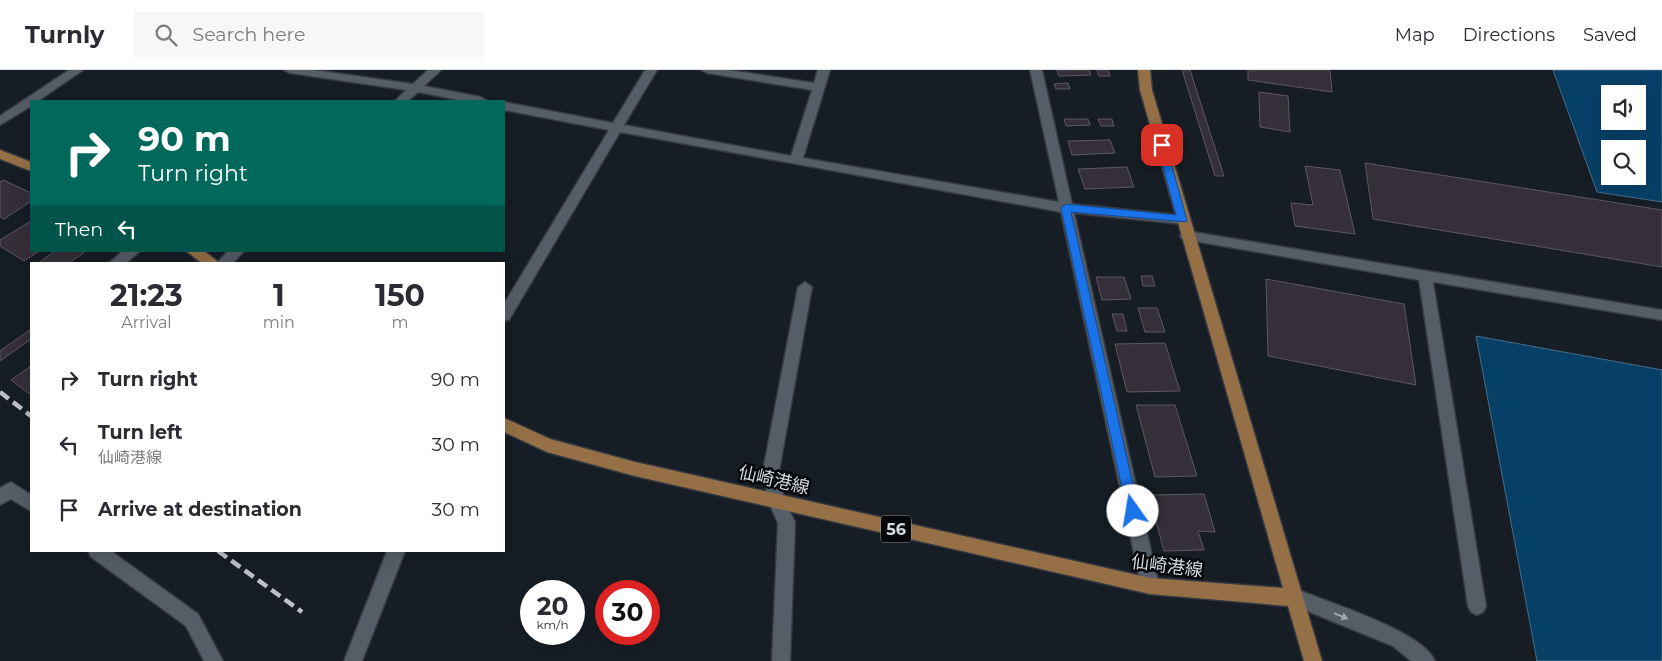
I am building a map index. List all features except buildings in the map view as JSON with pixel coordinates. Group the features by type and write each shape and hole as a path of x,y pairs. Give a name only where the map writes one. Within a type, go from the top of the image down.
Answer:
{"main road":[{"path":"1144,70 1146,90 1182,220 1314,661"},
{"path":"0,154 30,167"},
{"path":"195,252 211,262"},
{"name":"仙崎港線","path":"505,425 547,444 635,469 1150,586 1296,598"}],"street":[{"path":"32,100 78,70"},
{"path":"290,70 416,88 476,100"},
{"path":"345,79 355,70"},
{"path":"403,100 435,70"},
{"path":"505,314 651,70"},
{"path":"707,70 817,87"},
{"path":"796,161 817,87 824,70"},
{"path":"1036,70 1150,586"},
{"path":"0,121 30,101"},
{"path":"505,106 796,161 1066,208 1182,220"},
{"path":"1187,236 1662,315"},
{"path":"118,262 133,252"},
{"path":"226,262 236,252"},
{"path":"1425,276 1477,606"},
{"path":"781,661 787,522 776,501 771,471 805,288"},
{"path":"0,498 11,490 30,503"},
{"path":"98,552 192,620 214,661"},
{"path":"354,661 396,552"},
{"path":"1296,598 1400,640 1426,661"}],"water":[{"path":"1553,70 1662,70 1662,202 1597,192"},
{"path":"1476,336 1662,370 1662,661 1537,661"}],"railway":[{"path":"0,392 30,415"},
{"path":"219,552 302,612"}],"route":[{"path":"1133,511 1066,208 1182,220 1162,145"}]}
